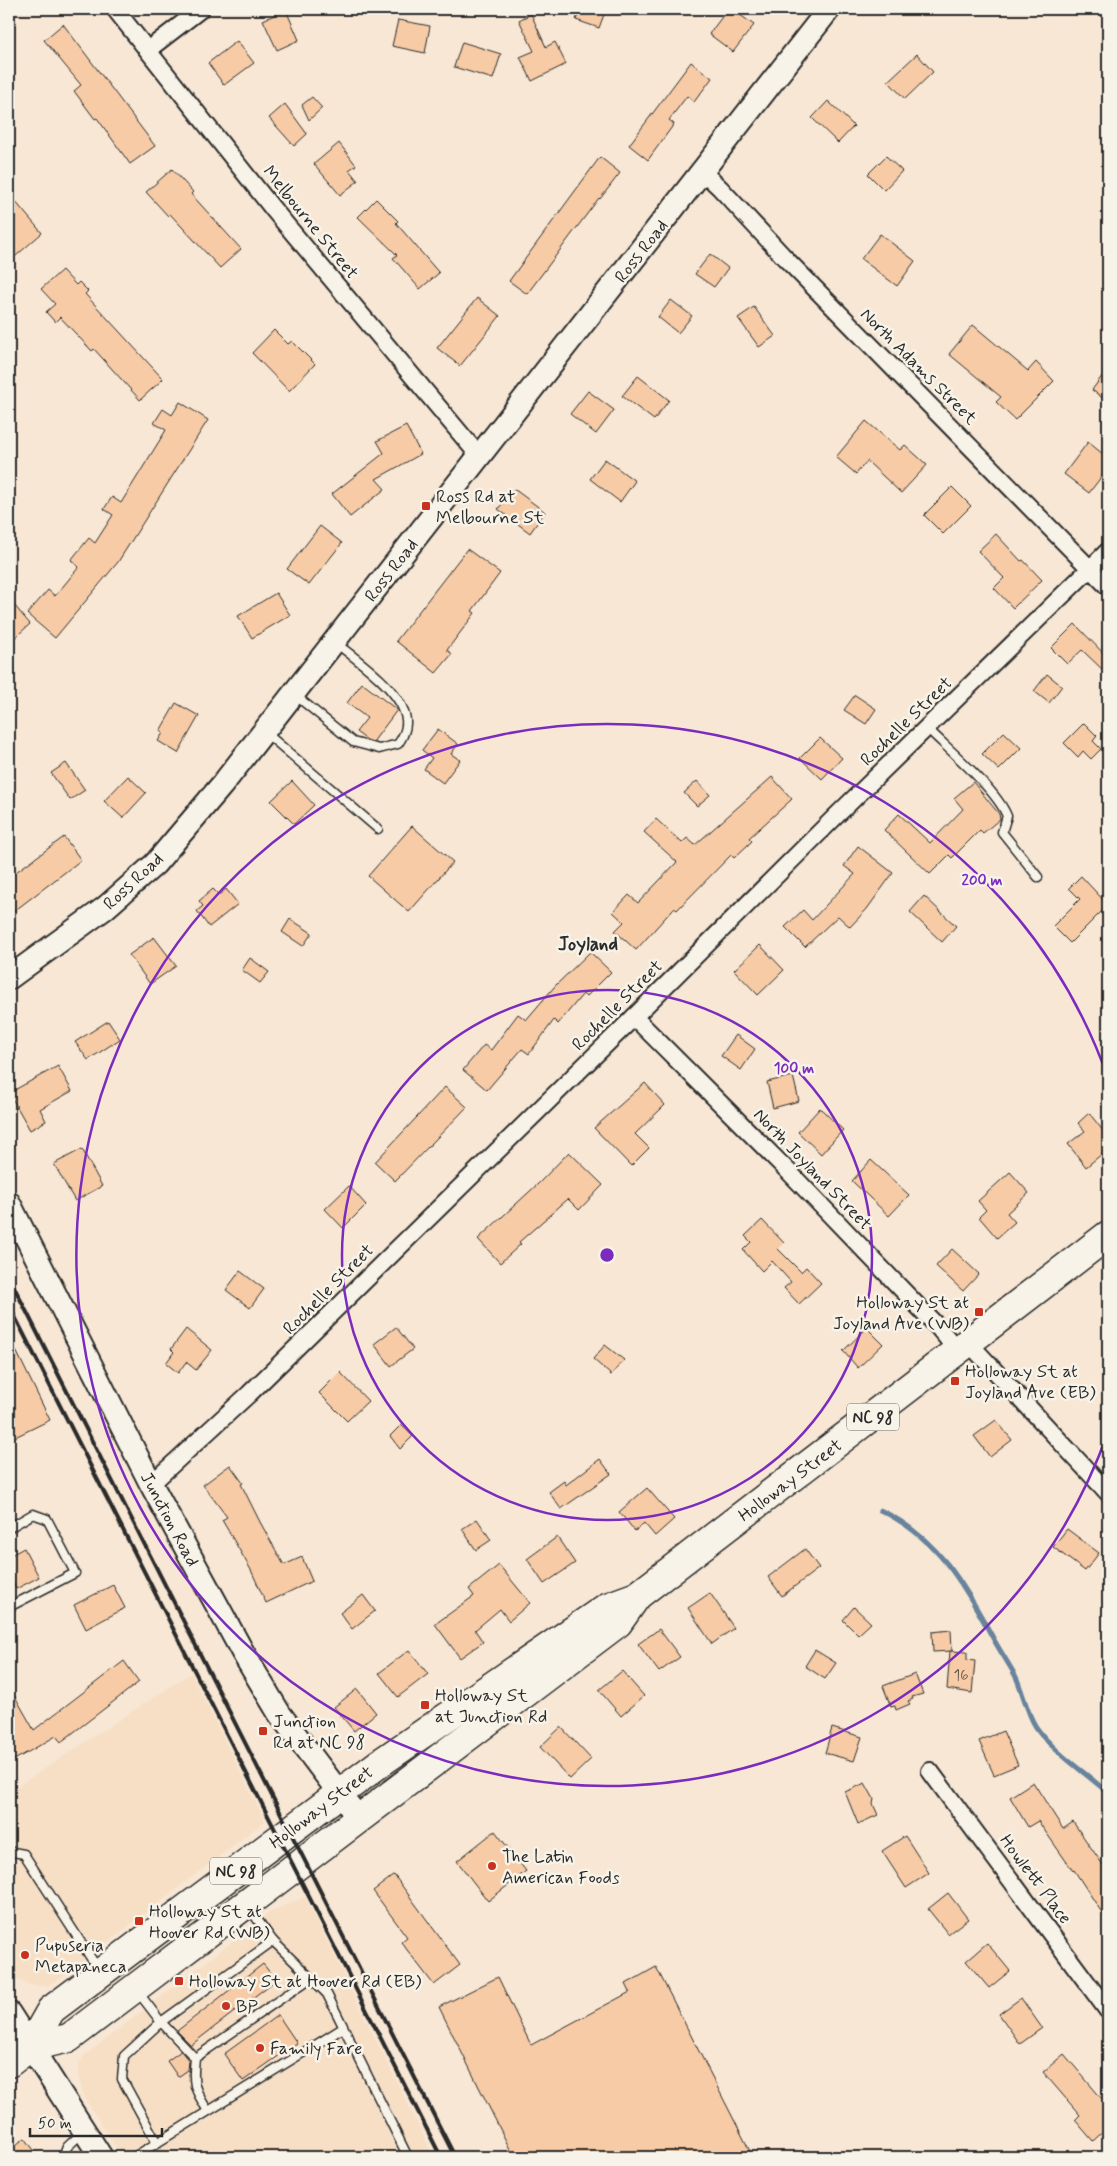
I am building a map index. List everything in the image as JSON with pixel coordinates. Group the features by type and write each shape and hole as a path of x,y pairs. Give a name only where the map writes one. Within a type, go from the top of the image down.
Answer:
{"highway":[{"name":"Holloway Street","path":"19,2055 51,2010 340,1792 607,1607 637,1596 1108,1236"},
{"name":"Holloway Street","path":"19,2055 69,2038 618,1623 637,1596"}],"street":[{"name":"Melbourne Street","path":"115,9 273,209 480,456"},
{"path":"148,49 200,9"},
{"name":"Ross Road","path":"9,978 105,908 155,864 222,785 830,9"},
{"name":"North Adams Street","path":"703,172 1108,587"},
{"name":"Rochelle Street","path":"151,1484 249,1394 634,1018 837,814 1108,551"},
{"name":"North Joyland Street","path":"634,1018 789,1172 937,1326 964,1347 1108,1493"},
{"name":"Junction Road","path":"9,1203 151,1484 260,1683 299,1741 359,1819"},
{"name":"Howlett Place","path":"930,1771 1108,2011"},
{"path":"9,2013 19,2055 84,2131 101,2157"}],"lane":[{"path":"294,694 353,742 379,749 398,744 405,733 404,711 387,686 335,641"},
{"path":"927,728 990,791 1004,808 1007,816 1002,832 1038,877"},
{"path":"264,731 378,829"},
{"path":"9,1528 33,1514 47,1519 75,1574 9,1607"},
{"path":"9,1854 13,1852 24,1854 101,1973"},
{"path":"246,1905 273,1941 327,1994 406,2156"},
{"path":"157,2143 122,2079 124,2056 161,2022 273,1941"},
{"path":"208,2111 195,2091 193,2076 195,2058 311,1978"},
{"path":"135,1988 161,2022 195,2058"},
{"path":"134,2157 343,2028"},
{"path":"63,2157 67,2147 84,2131"}],"shaded area":[{"path":"191,1673 265,1821 61,1978 48,1985 33,1986 17,1980 9,1972 9,1792"},
{"path":"305,1897 434,2157 122,2157 84,2097 79,2079 79,2064 84,2056 272,1911"}],"building":[{"path":"580,9 606,9 599,28 576,20"},
{"path":"728,9 732,9 754,25 733,52 709,34"},
{"path":"286,10 299,40 277,50 263,20"},
{"path":"531,14 546,47 555,42 566,64 532,81 520,57 534,51 519,20"},
{"path":"398,20 430,26 425,53 392,46"},
{"path":"63,24 155,146 130,164 97,118 95,119 74,91 81,85 44,40"},
{"path":"237,41 254,63 224,85 208,63"},
{"path":"462,42 501,54 493,79 454,67"},
{"path":"917,54 933,72 905,99 888,81"},
{"path":"691,62 712,78 694,102 687,96 669,120 674,124 648,160 629,145"},
{"path":"312,97 322,108 309,120 302,105"},
{"path":"828,101 854,126 838,143 812,118"},
{"path":"285,104 307,134 294,146 269,118"},
{"path":"339,143 356,165 349,170 358,181 340,195 314,164"},
{"path":"886,156 902,171 884,190 868,174"},
{"path":"600,157 620,173 527,294 509,281"},
{"path":"172,169 193,192 191,194 241,249 220,268 170,214 168,216 146,192"},
{"path":"9,194 42,233 9,262"},
{"path":"376,199 398,221 396,223 439,273 420,289 393,258 397,255 358,217"},
{"path":"880,234 915,261 897,286 861,259"},
{"path":"710,254 728,268 714,287 695,274"},
{"path":"62,270 76,285 79,282 88,291 85,294 163,379 140,400 94,349 92,351 60,317 55,322 46,312 55,304 41,289"},
{"path":"477,298 500,316 460,366 437,348"},
{"path":"671,300 692,316 678,333 658,317"},
{"path":"754,307 775,336 759,347 738,318"},
{"path":"973,325 1028,371 1036,362 1054,381 1015,420 996,402 1001,397 949,354"},
{"path":"274,330 288,344 292,341 315,364 289,391 252,353"},
{"path":"1108,368 1108,402 1092,390"},
{"path":"638,376 669,400 654,420 622,396"},
{"path":"588,391 614,410 596,434 570,414"},
{"path":"180,402 208,420 118,562 55,638 27,614 48,590 55,596 79,567 71,560 89,538 95,543 113,515 104,509 112,497 121,503 166,430 154,423 163,409 172,415"},
{"path":"866,421 900,450 905,445 927,465 901,493 867,461 856,474 836,457"},
{"path":"406,426 421,454 376,479 385,489 350,517 332,494 384,453 377,441"},
{"path":"1088,442 1108,458 1108,468 1089,493 1064,474"},
{"path":"605,459 635,481 620,502 590,479"},
{"path":"952,487 971,506 943,534 924,515"},
{"path":"514,489 545,512 530,533 498,509"},
{"path":"320,526 342,543 309,585 287,569"},
{"path":"996,534 1042,580 1013,608 994,588 1004,578 978,551"},
{"path":"467,549 500,573 472,611 475,613 447,650 452,654 436,673 396,641"},
{"path":"276,593 290,615 252,638 238,616"},
{"path":"9,599 30,624 9,643"},
{"path":"1075,624 1108,658 1108,667 1104,671 1082,650 1067,664 1051,648"},
{"path":"1047,674 1062,686 1049,703 1034,691"},
{"path":"362,683 397,710 373,742 356,732 367,718 347,703"},
{"path":"855,695 876,709 866,724 844,710"},
{"path":"176,703 199,716 178,753 158,741 163,733 160,731"},
{"path":"1084,723 1097,736 1093,741 1101,749 1091,759 1083,751 1078,757 1064,743"},
{"path":"438,729 458,744 451,754 460,760 443,783 424,769 432,758 422,750"},
{"path":"1004,732 1021,748 999,770 982,754"},
{"path":"820,738 842,758 822,779 800,758"},
{"path":"66,763 85,790 70,800 51,773"},
{"path":"128,776 146,793 123,818 104,801"},
{"path":"772,777 792,799 749,838 752,841 734,858 731,855 677,910 674,908 636,950 615,931 624,922 613,912 629,895 638,903 677,862 644,832 656,819 682,843 687,838 695,845"},
{"path":"292,781 314,805 294,824 271,801"},
{"path":"697,781 710,795 697,806 684,793"},
{"path":"973,782 999,814 1000,819 983,833 980,830 952,858 949,855 930,874 884,830 899,814 930,843 963,809 954,798"},
{"path":"412,826 453,862 409,912 368,876"},
{"path":"64,837 81,860 9,915 9,877"},
{"path":"858,846 893,873 867,909 850,927 838,916 805,947 785,927 803,910 812,920 855,874 844,866"},
{"path":"1081,876 1108,905 1070,943 1053,926 1080,899 1069,888"},
{"path":"213,889 219,895 226,889 238,904 209,927 197,911 203,906 199,901"},
{"path":"924,896 956,926 942,942 910,912"},
{"path":"290,919 312,933 303,946 282,932"},
{"path":"154,937 176,966 150,984 129,955"},
{"path":"760,945 784,970 758,995 734,970"},
{"path":"590,952 611,972 586,997 583,994 558,1024 554,1020 529,1054 522,1049 487,1090 463,1070 484,1045 491,1050 518,1014 526,1020 555,986"},
{"path":"250,958 269,972 260,983 242,970"},
{"path":"108,1021 120,1039 88,1060 75,1042"},
{"path":"736,1035 755,1049 741,1070 721,1056"},
{"path":"58,1066 72,1091 40,1109 46,1121 30,1130 9,1093"},
{"path":"793,1076 799,1101 773,1108 767,1082"},
{"path":"645,1083 665,1105 635,1134 649,1148 631,1166 594,1128"},
{"path":"445,1087 467,1107 395,1181 375,1162"},
{"path":"820,1108 843,1130 821,1154 798,1132"},
{"path":"1089,1113 1108,1137 1108,1149 1086,1167 1068,1144 1085,1131 1078,1123"},
{"path":"82,1149 102,1186 75,1201 54,1164"},
{"path":"569,1152 603,1185 579,1210 568,1199 519,1242 521,1244 500,1263 478,1239 540,1182"},
{"path":"871,1160 909,1195 889,1216 852,1181"},
{"path":"1010,1172 1029,1193 1007,1213 1015,1222 997,1238 979,1217 986,1210 978,1201"},
{"path":"349,1186 366,1205 343,1228 325,1209"},
{"path":"762,1220 784,1243 778,1249 801,1272 806,1267 821,1283 799,1304 784,1288 791,1282 772,1261 762,1271 743,1250 751,1242 745,1236"},
{"path":"952,1249 979,1274 963,1291 936,1266"},
{"path":"240,1271 264,1289 250,1308 226,1290"},
{"path":"396,1327 413,1349 391,1366 374,1344"},
{"path":"867,1328 883,1344 858,1368 843,1351"},
{"path":"186,1329 212,1350 196,1370 186,1362 178,1373 166,1363 174,1352 171,1349"},
{"path":"9,1336 50,1420 9,1440"},
{"path":"605,1345 624,1360 611,1375 593,1359"},
{"path":"340,1372 368,1401 347,1421 319,1393"},
{"path":"996,1420 1012,1440 990,1457 974,1436"},
{"path":"401,1425 413,1436 400,1449 390,1436"},
{"path":"600,1459 611,1474 561,1509 549,1492 564,1481 566,1485"},
{"path":"230,1465 243,1483 241,1484 260,1522 284,1565 302,1557 312,1581 266,1603 251,1570 222,1520 227,1517 203,1485"},
{"path":"647,1488 674,1519 655,1536 644,1523 635,1531 619,1512"},
{"path":"477,1519 491,1540 476,1550 462,1529"},
{"path":"1067,1529 1099,1553 1085,1571 1053,1547"},
{"path":"557,1537 575,1563 544,1584 527,1559"},
{"path":"24,1548 39,1577 16,1589 9,1573 9,1556"},
{"path":"805,1549 819,1568 782,1596 768,1577"},
{"path":"499,1565 530,1603 509,1621 500,1609 475,1630 483,1642 460,1658 435,1624 474,1596 469,1589"},
{"path":"113,1585 125,1608 86,1629 74,1605"},
{"path":"710,1593 734,1628 712,1644 688,1608"},
{"path":"363,1595 375,1611 352,1629 340,1613"},
{"path":"854,1607 871,1623 858,1635 843,1620"},
{"path":"659,1629 680,1657 659,1672 638,1644"},
{"path":"951,1630 952,1651 933,1652 932,1632"},
{"path":"409,1650 428,1674 398,1697 379,1673"},
{"path":"815,1650 836,1663 825,1679 805,1666"},
{"path":"950,1651 967,1652 967,1660 975,1661 972,1693 947,1689"},
{"path":"124,1661 139,1682 61,1742 56,1736 9,1763 9,1686 34,1730"},
{"path":"622,1671 644,1696 621,1716 599,1690"},
{"path":"915,1674 923,1694 912,1697 913,1699 908,1701 910,1704 896,1710 895,1706 891,1707 883,1686"},
{"path":"357,1689 376,1713 354,1731 334,1707"},
{"path":"561,1727 591,1759 570,1779 540,1747"},
{"path":"832,1728 862,1737 854,1761 825,1753"},
{"path":"1003,1731 1018,1765 994,1775 979,1741"},
{"path":"1033,1782 1063,1829 1073,1822 1108,1872 1108,1922 1074,1870 1038,1821 1028,1827 1010,1797"},
{"path":"865,1783 874,1799 873,1804 878,1815 858,1824 845,1792"},
{"name":"The Latin American Foods","path":"495,1831 526,1871 488,1901 457,1861"},
{"path":"905,1836 929,1873 906,1888 882,1851"},
{"path":"394,1875 460,1965 434,1985 401,1942 407,1937 373,1891"},
{"path":"948,1893 968,1919 948,1934 928,1909"},
{"path":"987,1943 1010,1971 989,1988 966,1961"},
{"path":"263,1964 276,1980 191,2045 177,2031"},
{"path":"656,1967 753,2157 514,2157 439,2007 498,1977 531,2045 630,1992 626,1984"},
{"path":"1021,1998 1042,2028 1020,2044 999,2014"},
{"name":"Family Fare","path":"278,2015 297,2043 243,2081 224,2054"},
{"path":"181,2051 189,2061 188,2070 178,2077 167,2061"},
{"path":"1064,2054 1108,2106 1108,2127 1093,2141 1075,2120 1080,2115 1043,2072"},
{"path":"25,2138 39,2157 9,2157 9,2150"}],"waterway":[{"path":"880,1510 918,1534 947,1564 971,1599 1016,1677 1036,1727 1061,1754 1108,1793"}],"railway":[{"path":"9,1277 455,2157"},
{"path":"9,1305 441,2157"}],"place":[{"name":"Ross Rd at Melbourne St","path":"426,506"},
{"name":"Holloway St at Joyland Ave (WB)","path":"979,1312"},
{"name":"Holloway St at Joyland Ave (EB)","path":"955,1381"},
{"name":"Holloway St at Junction Rd","path":"425,1705"},
{"name":"Junction Rd at NC 98","path":"263,1731"},
{"name":"The Latin American Foods","path":"492,1866"},
{"name":"Holloway St at Hoover Rd (WB)","path":"139,1921"},
{"name":"Pupuseria Metapaneca","path":"25,1955"},
{"name":"Holloway St at Hoover Rd (EB)","path":"179,1981"},
{"name":"BP","path":"226,2006"},
{"name":"Family Fare","path":"260,2048"}],"district":[{"name":"Joyland","path":"588,943"}]}
